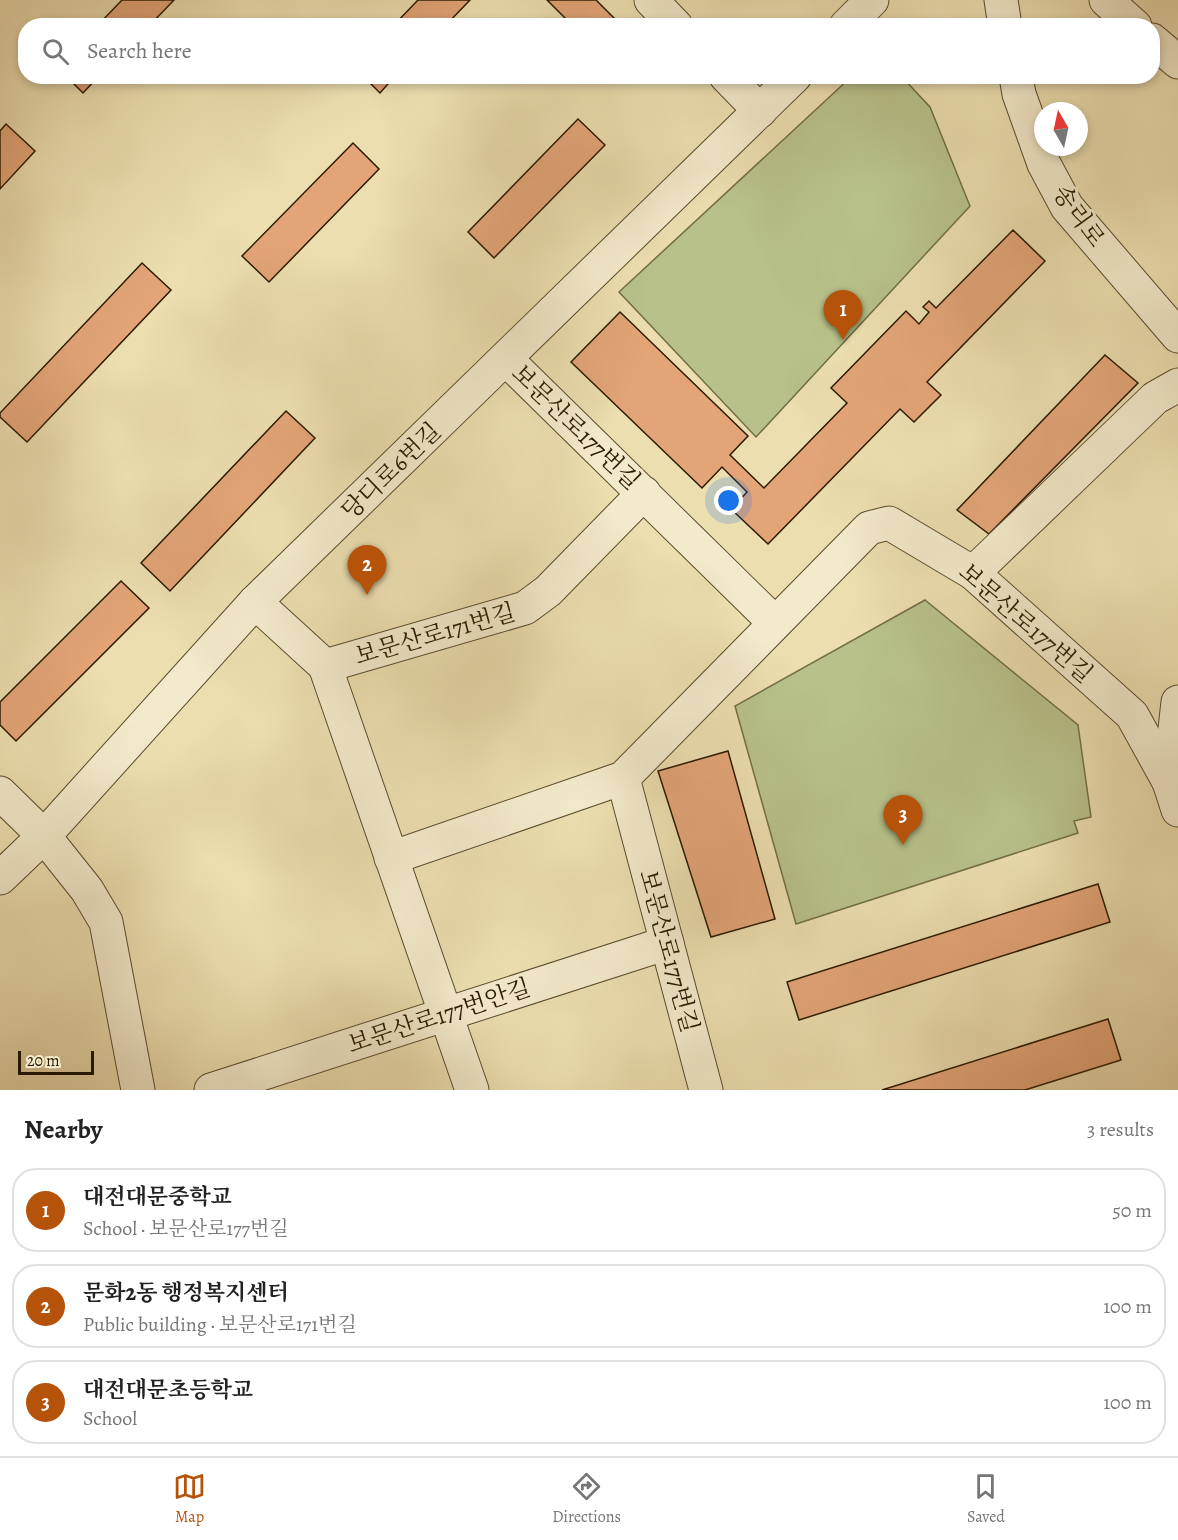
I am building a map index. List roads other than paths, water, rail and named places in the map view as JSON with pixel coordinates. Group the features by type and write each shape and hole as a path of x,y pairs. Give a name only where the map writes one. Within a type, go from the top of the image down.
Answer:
{"street":[{"path":"651,0 668,18"},
{"path":"854,18 872,0"},
{"path":"1001,0 1004,18"},
{"path":"1106,0 1126,18"},
{"path":"1160,47 1178,62"},
{"path":"734,84 760,111"},
{"name":"당디로6번길","path":"0,878 44,836 255,602 787,84"},
{"name":"송리로","path":"1017,84 1044,164 1067,207 1178,336"},
{"name":"보문산로177번길","path":"506,358 775,623"},
{"path":"973,573 1155,398 1178,385"},
{"name":"보문산로171번길","path":"325,666 525,609 548,591 644,493"},
{"name":"보문산로177번길","path":"706,1090 623,778 869,528 889,523 973,573 1132,715 1175,790"},
{"name":"보문산로171번길","path":"255,602 325,666 472,1090"},
{"path":"1175,790 1178,702"},
{"path":"391,858 623,778"},
{"path":"0,793 44,836 87,890 106,922 138,1090"},
{"name":"보문산로177번안길","path":"211,1090 667,943"}],"place":[{"name":"대전대문중학교","path":"843,340"},
{"name":"문화2동 행정복지센터","path":"367,595"},
{"name":"대전대문초등학교","path":"903,845"}]}
